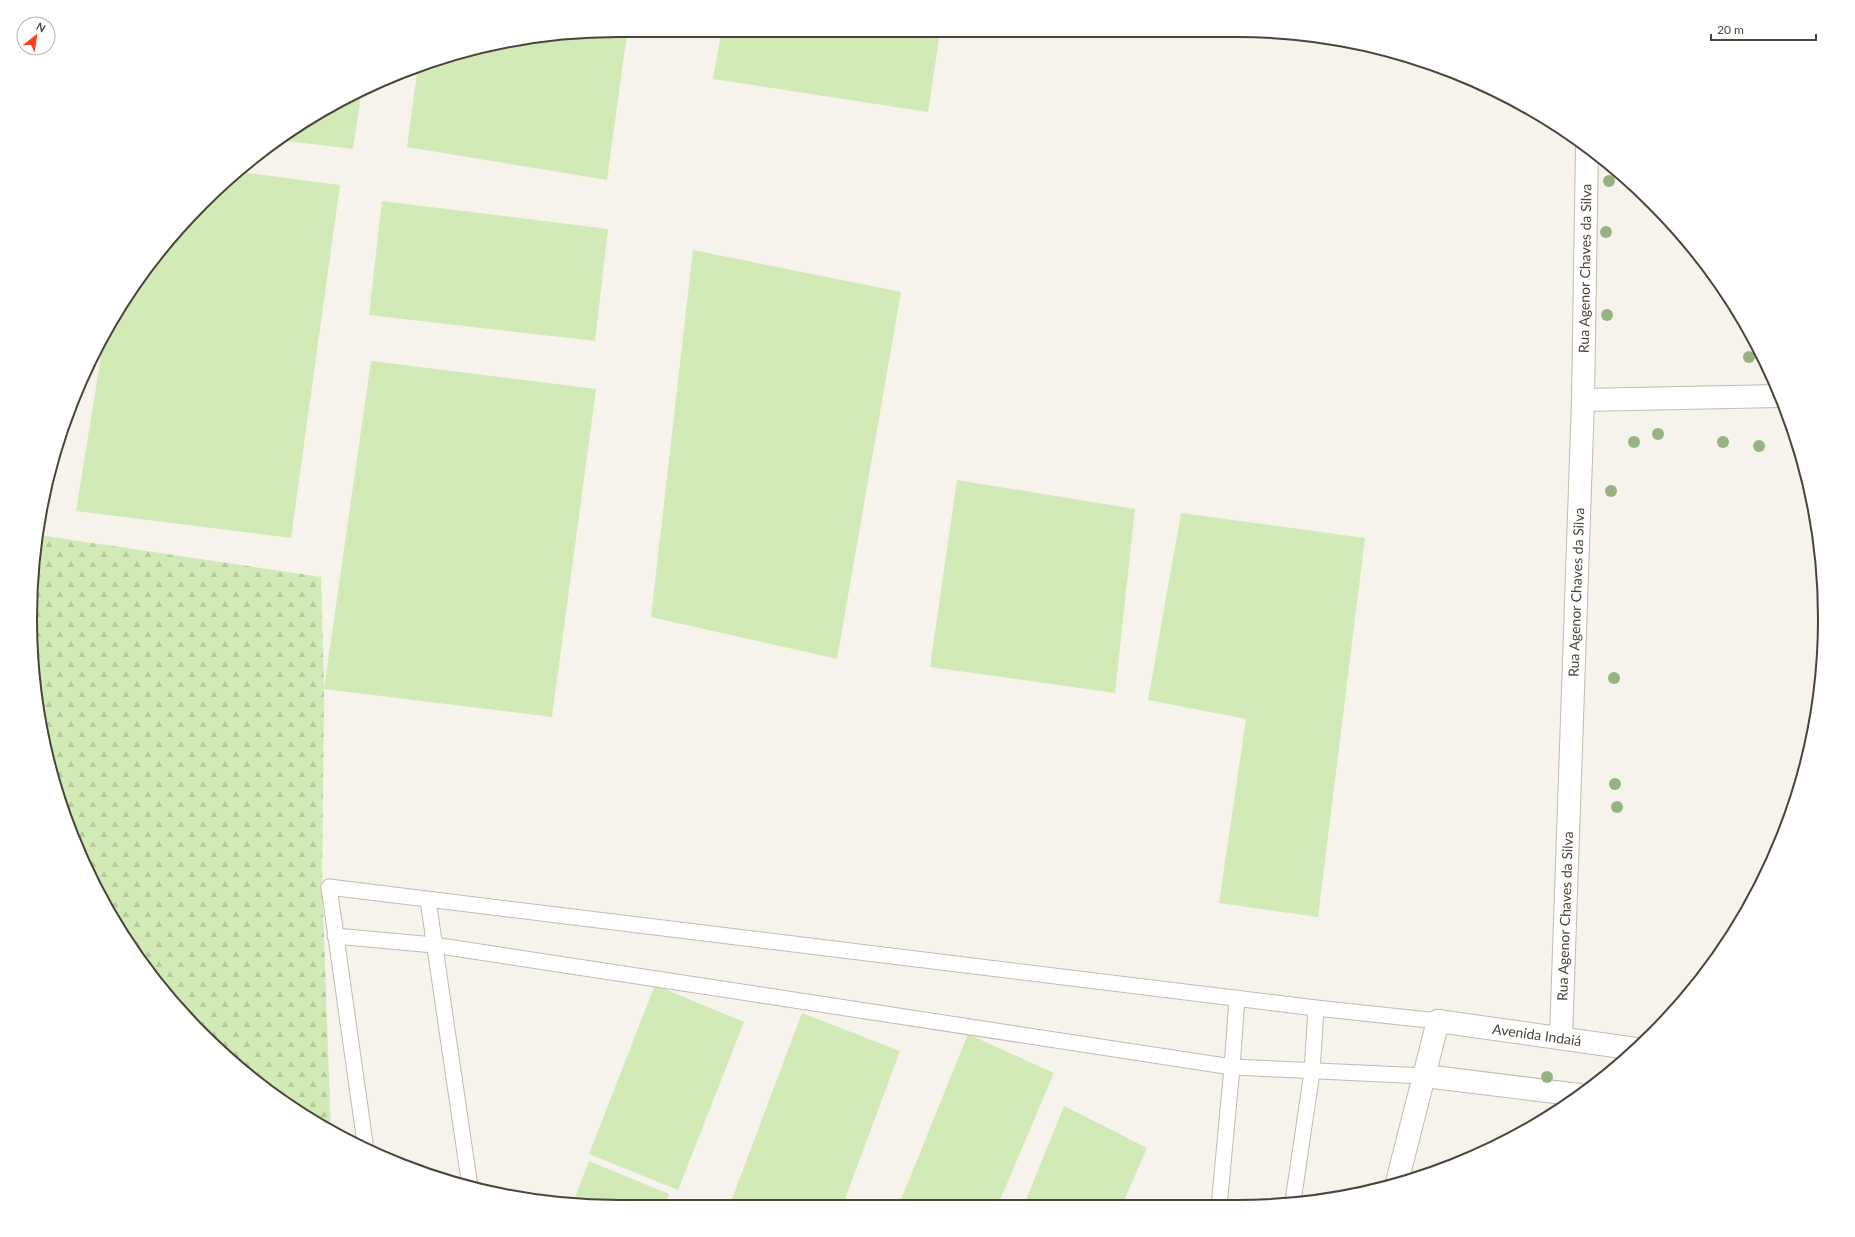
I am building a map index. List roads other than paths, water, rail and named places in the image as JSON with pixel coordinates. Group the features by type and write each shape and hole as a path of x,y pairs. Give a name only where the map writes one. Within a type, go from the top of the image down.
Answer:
{"street":[{"name":"Rua Agenor Chaves da Silva","path":"1561,1037 1583,400 1587,155"},
{"path":"1583,400 1774,396"},
{"path":"1398,1177 1438,1020"},
{"name":"Avenida Indaiá","path":"1438,1020 1629,1048"},
{"path":"1425,1076 1566,1098"}],"lane":[{"path":"365,1142 329,887 1316,1008 1438,1020"},
{"path":"428,900 469,1180"},
{"path":"335,936 434,945 1232,1067 1312,1072 1425,1076"},
{"path":"1220,1200 1237,998"},
{"path":"1294,1197 1312,1072 1316,1008"}]}
